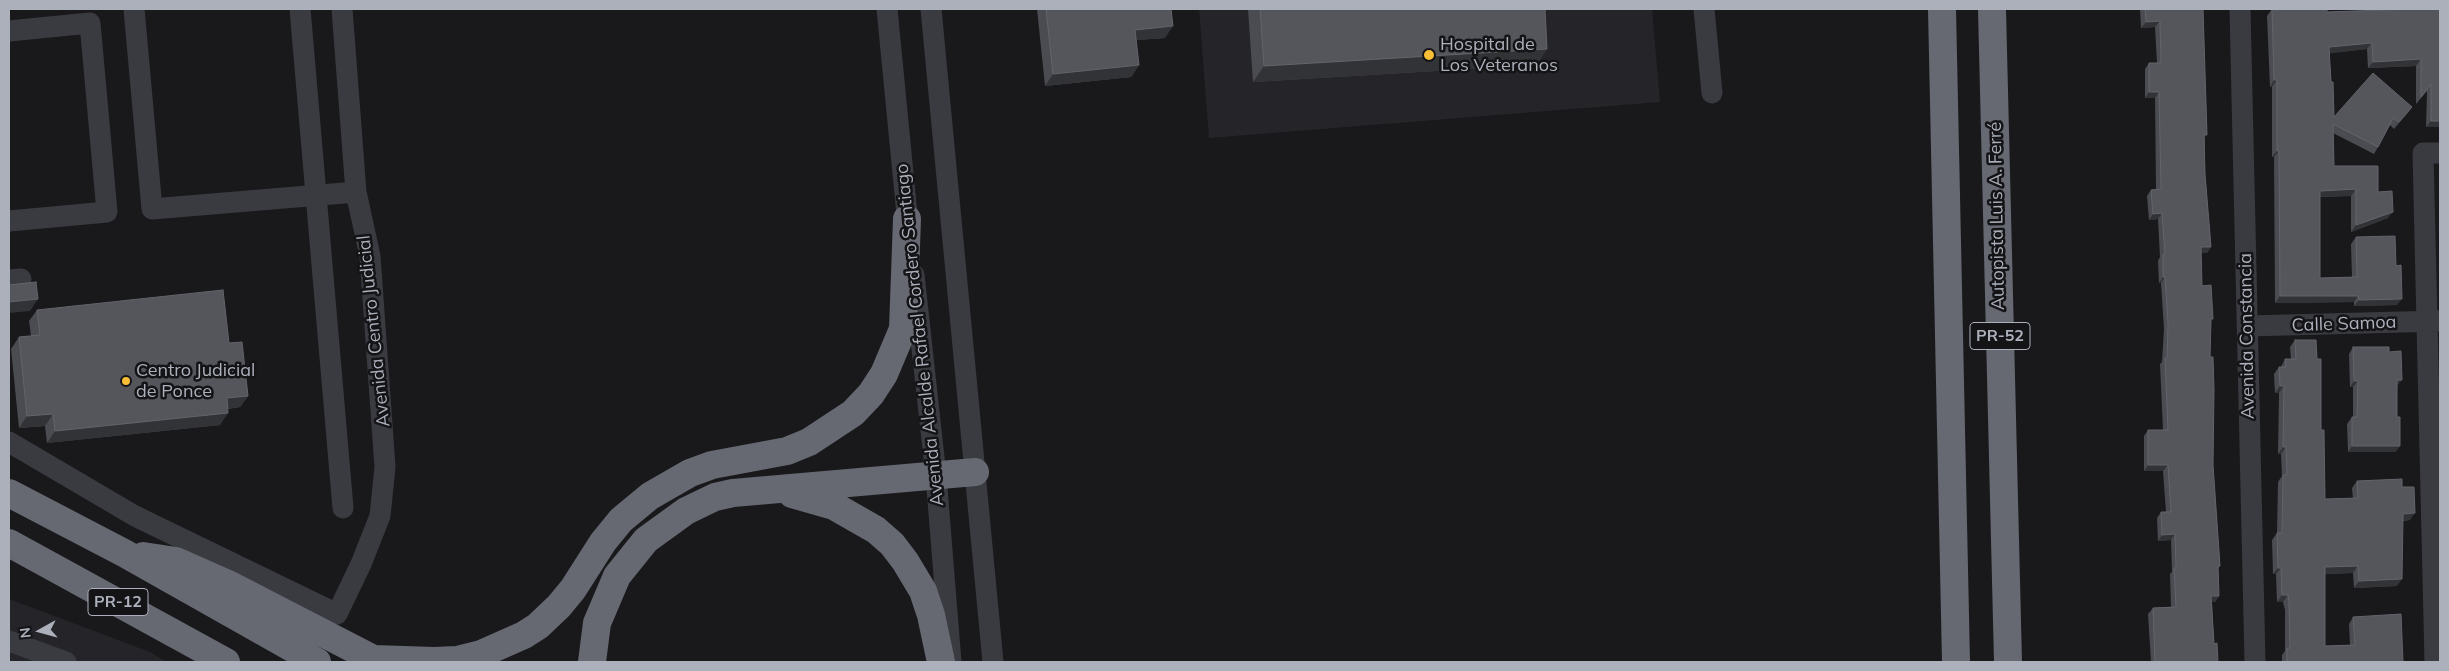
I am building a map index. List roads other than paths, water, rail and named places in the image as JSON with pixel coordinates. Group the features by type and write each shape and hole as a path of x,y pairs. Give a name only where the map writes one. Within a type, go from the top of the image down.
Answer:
{"highway":[{"name":"PR-52","path":"1942,9 1956,662"},
{"name":"Autopista Luis A. Ferré","path":"1992,9 2008,662"},
{"path":"124,553 176,561 228,584 376,661 434,662 457,660 481,654 524,635 538,626 559,606 621,520 650,496 690,473 712,465 787,451 809,442 853,413 871,394 884,374 903,329 907,219"},
{"path":"592,662 597,623 608,593 617,576 646,540 686,511 715,498 733,493 975,472"},
{"path":"1942,662 1940,570 1953,477"},
{"path":"779,490 834,506 876,530 892,544 923,591 931,615 940,662"},
{"name":"PR-12","path":"9,492 124,553 317,662"},
{"name":"PR-12","path":"9,543 226,662"}],"street":[{"path":"134,9 152,209 356,192"},
{"path":"300,9 343,508"},
{"name":"Avenida Centro Judicial","path":"9,442 136,516 337,614 361,564 380,516 385,467 370,256 356,192 342,9"},
{"name":"Avenida Alcalde Rafael Cordero Santiago","path":"887,9 907,219 936,476 951,662"},
{"path":"931,9 993,662"},
{"path":"1704,9 1712,93"},
{"name":"Avenida Constancia","path":"2240,9 2255,662"},
{"path":"9,31 90,23 107,212 9,221"},
{"path":"2435,662 2434,322 2423,153 2440,153"},
{"name":"Calle Samoa","path":"2247,326 2434,322"},
{"path":"9,641 66,662"}],"place":[{"name":"Hospital de Los Veteranos","path":"1429,55"},
{"name":"Centro Judicial de Ponce","path":"126,381"}]}
